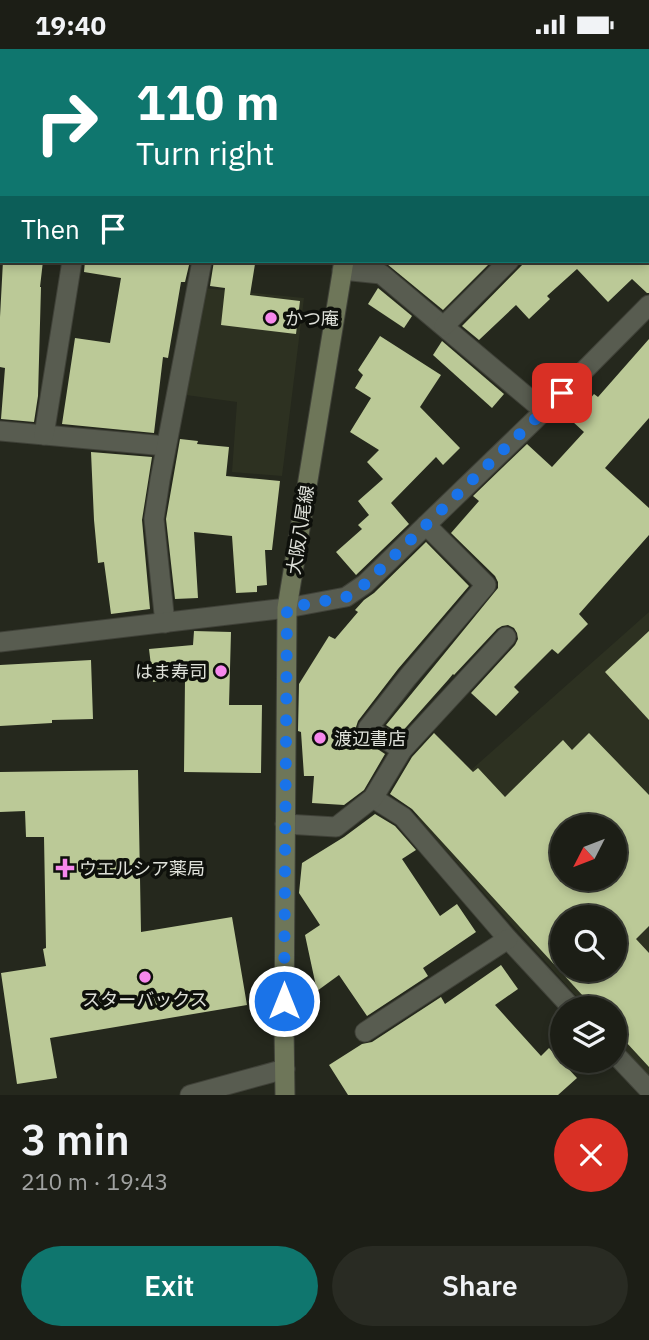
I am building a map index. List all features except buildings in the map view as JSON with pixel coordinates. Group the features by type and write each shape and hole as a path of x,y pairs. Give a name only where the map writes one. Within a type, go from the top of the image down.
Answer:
{"main road":[{"name":"大阪八尾線","path":"285,1095 287,608 343,265"}],"street":[{"path":"44,435 72,263"},
{"path":"165,623 154,519 202,263"},
{"path":"444,326 507,263"},
{"path":"343,265 381,274 544,411"},
{"path":"0,642 287,608 346,597 365,584 649,305"},
{"path":"0,431 166,446"},
{"path":"402,750 368,728 486,585 426,525"},
{"path":"285,824 337,827 373,798 402,750 506,637"},
{"path":"373,798 403,817 561,996"},
{"path":"365,1032 508,939"},
{"path":"627,1067 649,1090"},
{"path":"190,1095 285,1069"}],"shaded area":[{"path":"203,288 304,298 282,476 232,472 237,402 186,395"},
{"path":"649,612 649,1078 627,1053 627,996 576,996 564,982 627,982 627,905 550,905 550,967 417,818"}],"place":[{"name":"かつ庵","path":"271,318"},
{"name":"はま寿司","path":"221,671"},
{"name":"渡辺書店","path":"320,738"},
{"name":"ウエルシア薬局","path":"65,868"},
{"name":"スターバックス","path":"145,977"}],"route":[{"path":"284,1001 287,608 346,597 365,584 562,393"}]}
